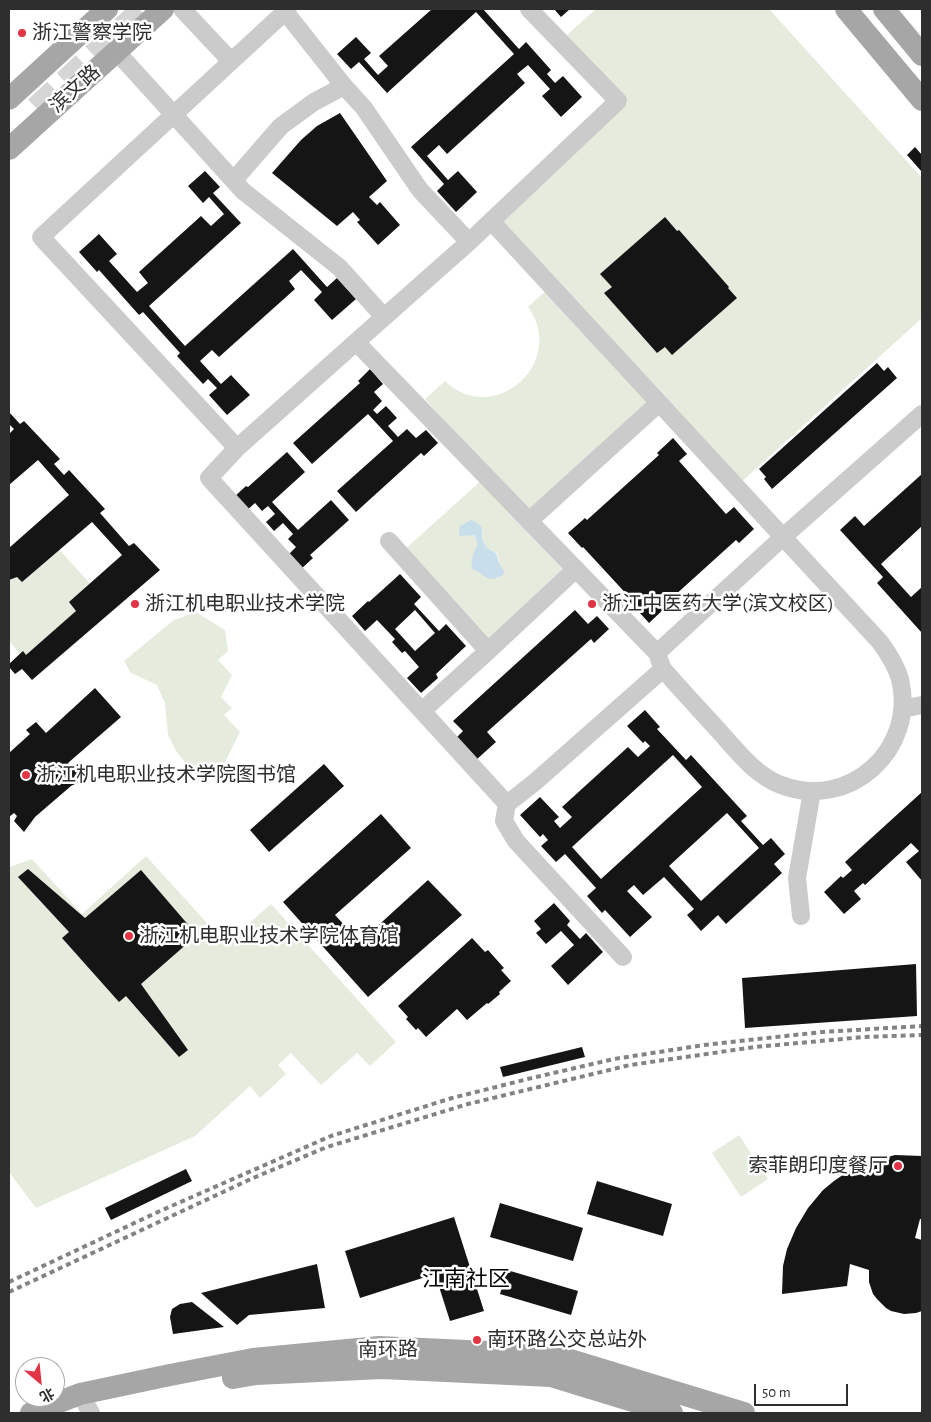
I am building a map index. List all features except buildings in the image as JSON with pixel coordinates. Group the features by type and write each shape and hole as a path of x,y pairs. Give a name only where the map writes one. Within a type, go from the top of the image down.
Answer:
{"main road":[{"name":"滨文路","path":"9,99 107,9"},
{"name":"滨文路","path":"9,149 163,9"},
{"path":"846,9 922,100"},
{"path":"884,9 922,55"},
{"name":"南环路","path":"59,1413 170,1375 252,1359 379,1347 554,1355 744,1413"},
{"name":"南环路","path":"31,1413 256,1374 382,1368 551,1376 672,1413"}],"street":[{"path":"182,9 231,61"},
{"path":"507,804 209,478 237,448 470,242 618,101 529,9"},
{"path":"237,448 42,237 285,10 344,86 364,108 420,190 470,242"},
{"path":"116,52 243,191 340,268 384,317"},
{"path":"234,180 281,126 314,102 344,86"},
{"path":"356,342 576,569 757,771 780,785 792,789 812,791 832,789 845,785 868,772 886,753 893,742 902,709 902,690 899,677 888,653 491,222"},
{"path":"529,521 659,403"},
{"path":"623,957 516,841 504,822 507,804 535,782 660,661 783,537 922,414"},
{"path":"389,541 488,651"},
{"path":"422,711 576,569"},
{"path":"902,709 922,705"},
{"path":"801,916 796,878 812,791"}],"shaded area":[{"path":"596,9 769,9 922,178 922,318 739,484 499,220 628,103 567,35"},
{"path":"549,288 651,400 527,512 425,399 445,381 464,394 484,397 503,393 520,382 532,367 539,348 538,328 528,307"},
{"path":"484,478 569,571 488,644 403,551","holes":["483,531 482,539 486,547 497,553 499,563 504,571 475,570 478,541 474,535 469,535"]},
{"path":"49,538 102,597 28,664 9,641 9,569"},
{"path":"196,612 225,630 228,651 218,660 232,675 221,697 232,708 224,715 240,732 224,764 203,780 190,769 176,751 168,735 165,703 157,685 131,673 124,661 174,620"},
{"path":"146,856 226,944 271,904 396,1042 370,1066 357,1053 321,1085 291,1053 278,1065 286,1074 260,1098 250,1086 195,1136 36,1208 9,1172 9,867 32,859 82,914"},
{"path":"739,1135 768,1179 741,1197 712,1153"}],"water":[{"path":"471,520 481,527 482,539 486,547 496,553 504,571 503,575 489,579 472,569 473,556 477,545 476,539 474,535 460,536 459,531 460,526"}],"tunnel":[{"path":"37,109 145,9"}],"railway":[{"path":"9,1282 160,1211 331,1136 452,1098 614,1059 704,1045 822,1032 922,1026"},
{"path":"9,1292 253,1178 327,1147 468,1104 630,1065 755,1047 864,1037 922,1035"}],"place":[{"name":"浙江警察学院","path":"22,33"},
{"name":"浙江机电职业技术学院","path":"135,604"},
{"name":"浙江中医药大学(滨文校区)","path":"592,604"},
{"name":"浙江机电职业技术学院图书馆","path":"26,775"},
{"name":"浙江机电职业技术学院体育馆","path":"129,936"},
{"name":"索菲朗印度餐厅","path":"898,1166"},
{"name":"南环路公交总站外","path":"477,1340"}],"district":[{"name":"江南社区","path":"466,1279"}]}
